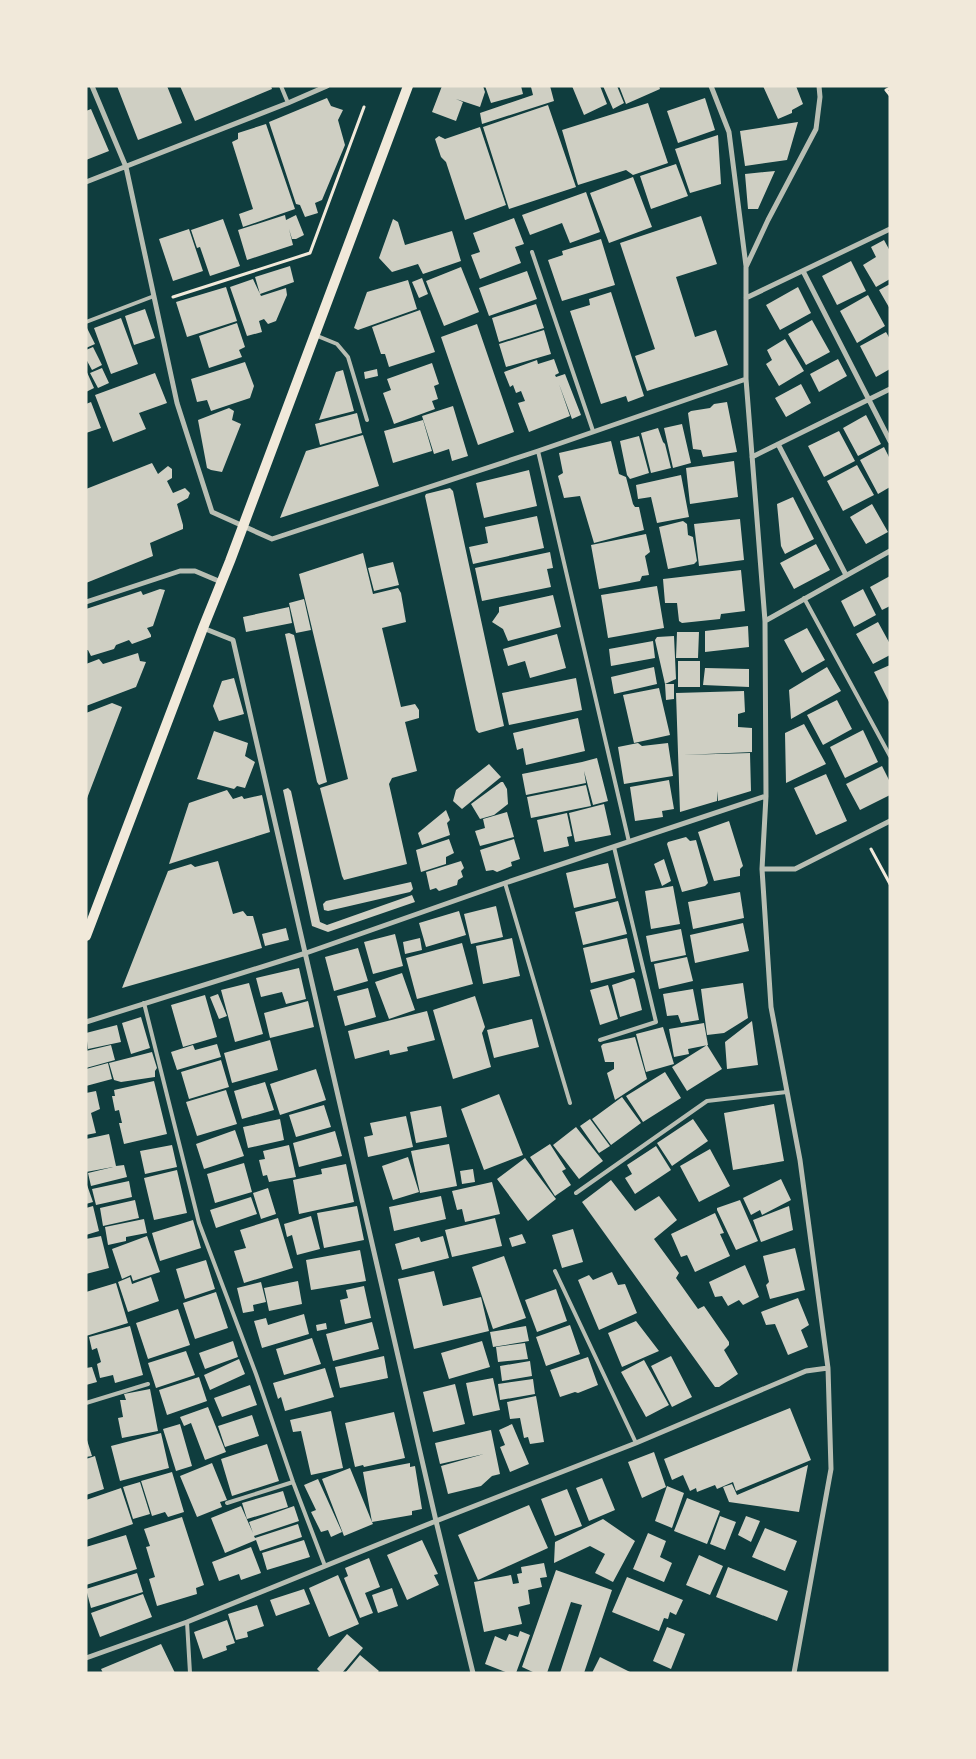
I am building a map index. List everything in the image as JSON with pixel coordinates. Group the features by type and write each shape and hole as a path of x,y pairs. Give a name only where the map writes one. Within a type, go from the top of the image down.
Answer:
{"main road":[{"path":"86,936 243,527 408,86"}],"street":[{"path":"92,86 126,166 178,403 212,512 243,527 272,539 538,451 746,379"},
{"path":"86,182 288,104 327,86"},
{"path":"711,86 729,132 746,267 746,379 765,620 766,796 762,869 771,1006 800,1160 828,1368 831,1469 794,1673"},
{"path":"746,267 768,220 816,129 820,97 819,86"},
{"path":"746,298 890,229"},
{"path":"803,270 890,441"},
{"path":"752,457 890,389"},
{"path":"778,444 846,575"},
{"path":"765,620 890,551"},
{"path":"86,602 180,571 195,571 221,582"},
{"path":"203,628 233,640 436,1521 473,1673"},
{"path":"86,1022 306,953 505,883 766,796"},
{"path":"762,869 795,869 890,821"},
{"path":"86,1658 187,1622 436,1521 636,1443 806,1371 828,1368"}],"lane":[{"path":"281,86 288,104"},
{"path":"532,252 593,431"},
{"path":"86,322 154,296"},
{"path":"315,335 338,344 348,357 366,420"},
{"path":"538,451 629,842"},
{"path":"804,598 890,756"},
{"path":"600,1040 656,1022 614,847"},
{"path":"505,883 570,1103"},
{"path":"144,1003 199,1223 325,1566"},
{"path":"576,1193 707,1101 787,1092"},
{"path":"555,1271 636,1443"},
{"path":"86,1403 148,1384"},
{"path":"227,1503 293,1482"},
{"path":"187,1622 190,1673"}],"path":[{"path":"890,88 886,90 890,95"},
{"path":"156,302 310,253 364,107"},
{"path":"863,834 890,884"}],"building":[{"path":"117,86 167,86 182,123 138,140"},
{"path":"180,86 271,86 272,89 195,121"},
{"path":"442,86 483,86 485,92 480,107 456,99 463,102 456,121 432,112"},
{"path":"485,86 521,86 523,94 491,103"},
{"path":"550,86 554,101 482,124 480,113 533,95 531,87"},
{"path":"572,86 600,86 607,104 584,115"},
{"path":"603,86 617,86 624,103 613,109"},
{"path":"619,86 659,86 660,89 626,104"},
{"path":"763,86 796,86 803,104 792,110 792,113 778,119"},
{"path":"327,98 331,106 343,110 338,120 345,145 322,200 315,203 318,213 305,217 300,205 296,204 269,122"},
{"path":"705,98 715,130 678,143 667,111"},
{"path":"648,103 668,163 633,175 626,170 578,185 562,130"},
{"path":"548,105 576,187 509,209 483,127"},
{"path":"91,109 109,151 86,160 86,111"},
{"path":"798,122 787,160 745,166 740,131"},
{"path":"266,124 295,209 243,227 239,214 253,209 232,142 238,139 238,133"},
{"path":"480,127 506,205 465,220 446,162 441,157 435,139 439,136 445,139"},
{"path":"718,135 721,184 690,193 675,149"},
{"path":"676,164 688,196 651,209 640,176"},
{"path":"775,171 758,209 748,209 745,174"},
{"path":"633,177 652,227 609,243 590,193"},
{"path":"586,192 600,232 570,243 562,223 530,235 522,215"},
{"path":"285,215 286,220 296,215 304,235 292,239 289,229 293,245 247,260 238,230"},
{"path":"701,216 717,264 676,277 695,337 716,330 728,365 647,391 635,356 655,349 620,243"},
{"path":"514,218 524,244 515,247 521,263 480,279 471,255 480,252 473,233"},
{"path":"223,219 240,266 210,276 200,247 197,248 191,230"},
{"path":"393,219 398,222 405,245 452,231 461,261 423,274 418,264 392,272 379,258"},
{"path":"189,229 203,271 173,281 159,239"},
{"path":"601,239 615,285 562,301 548,260 563,255 562,251"},
{"path":"884,240 890,251 890,279 876,287 863,265 876,257 871,247"},
{"path":"851,261 866,291 837,305 822,276"},
{"path":"290,266 294,282 260,294 255,277"},
{"path":"461,267 479,312 444,326 426,281"},
{"path":"527,271 537,299 489,316 479,288"},
{"path":"422,278 428,294 419,298 412,282"},
{"path":"253,279 261,296 286,288 287,295 276,321 268,324 264,319 259,321 262,332 247,336 230,287"},
{"path":"408,280 417,309 358,330 354,328 367,292"},
{"path":"890,284 890,309 879,290"},
{"path":"226,287 237,321 187,337 176,302"},
{"path":"798,287 811,313 780,330 766,305"},
{"path":"611,292 644,396 628,402 626,396 601,404 570,311 590,305 589,299"},
{"path":"868,295 885,326 857,343 840,311"},
{"path":"536,304 544,328 499,342 492,318"},
{"path":"145,309 155,338 134,345 125,316"},
{"path":"420,310 435,352 389,367 385,354 381,354 372,327"},
{"path":"121,318 138,364 111,374 94,328"},
{"path":"812,320 830,352 806,365 788,334"},
{"path":"237,323 245,347 239,350 242,357 209,368 199,336"},
{"path":"477,324 514,432 478,445 441,337"},
{"path":"86,326 95,344 86,348"},
{"path":"544,330 551,354 506,367 499,344"},
{"path":"886,332 890,339 890,369 876,377 860,346"},
{"path":"785,339 804,371 779,386 766,364 772,360 767,350"},
{"path":"93,347 102,365 92,370 86,359 86,350"},
{"path":"554,359 559,373 555,375 556,377 565,374 581,415 572,419 559,384 570,416 529,432 518,403 525,401 521,391 516,393 513,385 510,387 504,372 537,360 538,364"},
{"path":"838,359 847,376 819,392 810,374"},
{"path":"245,362 254,386 250,398 211,411 207,400 197,402 191,379"},
{"path":"432,363 439,384 434,386 438,399 432,401 435,409 394,424 383,393 391,390 387,379"},
{"path":"102,368 109,383 98,388 90,373"},
{"path":"377,369 378,376 365,379 364,372"},
{"path":"86,370 94,388 86,392"},
{"path":"343,370 354,411 319,420 336,372"},
{"path":"155,373 167,403 139,413 146,429 113,442 95,395"},
{"path":"801,384 811,403 786,417 775,398"},
{"path":"91,402 101,428 86,433 86,404"},
{"path":"727,402 737,452 703,457 701,450 693,449 688,413 710,408 714,404"},
{"path":"453,406 468,456 452,461 449,449 434,454 422,416"},
{"path":"229,408 234,411 232,420 241,424 222,472 211,470 207,468 198,420"},
{"path":"357,413 362,433 320,445 315,424"},
{"path":"866,415 881,444 858,456 843,428"},
{"path":"423,420 432,451 393,463 384,431"},
{"path":"682,424 691,463 673,468 664,428"},
{"path":"658,428 665,444 671,468 651,473 641,433"},
{"path":"839,431 855,461 824,477 808,446"},
{"path":"363,435 379,486 280,518 306,451"},
{"path":"639,436 649,473 630,479 627,475 620,441"},
{"path":"611,441 619,474 626,477 633,504 635,507 639,507 644,530 594,543 580,496 564,498 558,476 563,473 559,453"},
{"path":"884,447 890,459 890,487 878,494 860,460"},
{"path":"734,461 738,497 690,504 686,468"},
{"path":"152,463 158,474 168,466 172,469 172,478 167,481 173,493 185,488 190,493 188,498 177,504 183,529 150,543 153,556 86,583 86,489"},
{"path":"857,465 874,495 843,511 827,481"},
{"path":"529,470 537,506 484,518 476,483"},
{"path":"681,475 689,517 657,523 651,497 638,499 636,485"},
{"path":"450,488 453,491 504,726 479,733 476,730 425,496 426,494"},
{"path":"793,497 814,539 785,554 781,546 777,504"},
{"path":"872,504 888,532 866,544 850,517"},
{"path":"537,516 544,548 473,564 469,547 488,543 485,527"},
{"path":"740,519 744,560 699,566 694,524"},
{"path":"683,521 687,524 688,535 693,537 697,561 694,564 668,569 659,527"},
{"path":"646,534 650,552 645,556 649,575 642,576 640,581 599,589 591,545"},
{"path":"816,544 830,570 794,589 780,563"},
{"path":"550,552 553,568 547,569 551,587 482,601 475,568"},
{"path":"363,553 373,594 398,588 401,593 406,622 382,628 401,707 415,704 419,710 419,718 405,722 417,771 392,778 389,784 407,864 344,880 320,788 348,779 299,574"},
{"path":"393,562 399,585 374,591 368,568"},
{"path":"741,570 745,611 721,614 720,619 682,623 679,621 677,603 665,603 663,579"},
{"path":"890,576 890,606 882,610 870,587"},
{"path":"657,586 664,628 608,638 601,595"},
{"path":"160,589 165,590 153,626 147,628 151,637 132,644 129,640 116,645 114,649 91,656 88,650 86,650 86,609 141,591 143,595"},
{"path":"863,589 876,615 854,627 841,601"},
{"path":"553,595 561,627 508,641 503,629 492,622 499,612 499,607"},
{"path":"304,599 311,630 296,633 289,603"},
{"path":"289,607 292,623 246,632 243,617"},
{"path":"878,622 890,644 890,655 873,664 856,634"},
{"path":"748,626 749,647 705,652 705,631"},
{"path":"807,628 825,660 802,673 784,640"},
{"path":"677,632 699,632 698,658 676,658"},
{"path":"285,634 294,635 327,782 319,785"},
{"path":"557,634 566,668 530,678 525,661 508,666 503,649"},
{"path":"674,636 676,679 665,684 655,640 657,637"},
{"path":"653,641 655,658 611,666 609,649"},
{"path":"138,653 140,661 146,662 136,687 86,706 86,664 99,659 103,664"},
{"path":"678,661 700,661 700,687 678,687"},
{"path":"890,665 890,704 874,672"},
{"path":"654,667 657,684 614,694 611,677"},
{"path":"827,667 841,691 791,719 789,690"},
{"path":"705,668 749,669 749,687 703,685"},
{"path":"234,678 244,714 219,721 213,706 222,681"},
{"path":"576,678 582,710 509,725 502,693"},
{"path":"665,684 674,684 674,699 666,700"},
{"path":"659,688 670,735 634,743 623,695"},
{"path":"744,691 745,712 738,714 738,727 752,728 752,752 683,755 750,753 751,791 718,801 717,791 717,801 680,812 676,693"},
{"path":"837,700 852,729 823,745 807,715"},
{"path":"112,703 122,707 86,801 86,713"},
{"path":"578,718 585,751 526,765 523,748 517,750 513,733"},
{"path":"804,724 826,764 786,783 785,733"},
{"path":"863,730 878,762 845,778 830,747"},
{"path":"214,731 248,743 245,756 255,762 245,788 237,786 234,789 197,779"},
{"path":"638,743 642,746 668,743 673,776 624,784 618,747"},
{"path":"597,758 608,801 593,805 584,771 586,783 526,795 522,774"},
{"path":"489,764 501,777 462,809 453,801 456,790"},
{"path":"882,766 890,782 890,795 860,810 846,784"},
{"path":"826,774 847,821 816,835 794,788"},
{"path":"669,780 674,809 662,811 663,817 635,821 630,787"},
{"path":"503,782 507,789 508,804 494,815 480,819 471,804"},
{"path":"586,785 591,806 531,818 527,797"},
{"path":"288,788 291,791 320,922 327,925 412,895 415,902 328,932 312,926 283,790"},
{"path":"227,790 233,799 242,796 244,799 262,795 270,832 169,864 189,803"},
{"path":"604,804 611,835 575,842 569,813"},
{"path":"446,810 450,820 447,823 450,835 422,845 418,833"},
{"path":"507,812 514,837 480,846 475,831 485,828 483,819"},
{"path":"567,813 572,836 567,837 569,846 544,852 537,820"},
{"path":"729,821 743,866 740,869 740,876 714,881 698,832"},
{"path":"686,837 690,841 696,840 708,883 705,886 682,892 667,844 668,842"},
{"path":"449,839 454,853 446,857 446,864 421,872 416,850"},
{"path":"514,839 520,859 511,862 512,866 497,872 493,870 486,871 480,850"},
{"path":"664,859 671,881 662,886 654,864"},
{"path":"218,861 233,914 243,911 247,916 253,916 262,948 122,988 168,871 191,864 195,867"},
{"path":"461,861 464,868 461,871 463,877 458,880 457,885 439,891 436,888 430,890 426,872"},
{"path":"608,863 616,898 574,908 566,873"},
{"path":"411,882 413,889 410,892 328,911 324,910 323,904 326,901"},
{"path":"673,886 680,924 651,929 645,891"},
{"path":"740,892 744,918 693,929 688,902"},
{"path":"618,901 627,934 583,945 575,912"},
{"path":"496,906 503,937 471,944 464,914"},
{"path":"459,911 466,935 426,947 419,923"},
{"path":"743,923 749,951 695,963 690,935"},
{"path":"286,928 289,940 265,946 262,934"},
{"path":"681,929 686,955 651,962 646,936"},
{"path":"395,934 403,966 373,974 364,942"},
{"path":"420,938 422,950 405,954 403,942"},
{"path":"512,938 520,976 483,984 476,946"},
{"path":"627,938 635,972 591,983 583,948"},
{"path":"462,943 473,984 417,999 406,958"},
{"path":"358,948 368,981 334,991 325,957"},
{"path":"687,957 693,981 659,989 654,964"},
{"path":"299,968 306,999 286,1004 282,992 261,997 256,978"},
{"path":"402,973 415,1010 389,1019 375,982"},
{"path":"633,978 642,1010 620,1017 612,985"},
{"path":"249,983 263,1034 235,1042 221,990"},
{"path":"743,983 748,1018 724,1033 707,1035 701,989"},
{"path":"608,985 618,1019 600,1025 590,990"},
{"path":"368,988 376,1017 345,1026 337,996"},
{"path":"693,989 699,1020 681,1023 678,1015 667,1016 663,994"},
{"path":"218,994 227,1016 219,1019 210,997"},
{"path":"205,995 217,1037 183,1047 171,1005"},
{"path":"475,996 485,1027 482,1033 491,1067 453,1079 433,1010"},
{"path":"308,1001 314,1027 270,1038 264,1013"},
{"path":"427,1011 435,1040 407,1047 408,1051 390,1055 389,1050 355,1059 348,1031"},
{"path":"141,1017 150,1048 131,1054 122,1023"},
{"path":"532,1019 539,1047 494,1058 487,1030"},
{"path":"752,1021 758,1065 727,1069 725,1042"},
{"path":"704,1023 708,1045 688,1049 689,1054 674,1057 669,1029"},
{"path":"117,1025 121,1042 88,1049 86,1033"},
{"path":"663,1027 674,1064 646,1072 636,1034"},
{"path":"635,1037 647,1079 615,1100 607,1073 614,1069 614,1062 605,1062 601,1046"},
{"path":"270,1040 278,1070 232,1083 224,1053"},
{"path":"217,1044 221,1057 177,1070 171,1052 193,1045 195,1050"},
{"path":"111,1045 115,1060 86,1068 86,1051"},
{"path":"707,1045 722,1069 687,1091 672,1067"},
{"path":"152,1052 157,1068 155,1077 121,1082 114,1080 109,1063"},
{"path":"221,1060 229,1087 189,1099 181,1072"},
{"path":"108,1063 112,1079 86,1086 86,1069"},
{"path":"316,1069 326,1100 280,1115 270,1084"},
{"path":"665,1072 681,1098 643,1122 626,1096"},
{"path":"154,1081 167,1134 124,1144 119,1123 122,1123 119,1110 115,1111 112,1096 115,1096 114,1090"},
{"path":"265,1082 274,1110 242,1119 234,1091"},
{"path":"226,1090 237,1124 197,1136 186,1102"},
{"path":"96,1091 100,1109 91,1113 96,1133 86,1135 86,1093"},
{"path":"499,1094 523,1155 484,1170 461,1109"},
{"path":"622,1097 641,1123 611,1145 592,1119"},
{"path":"774,1104 784,1161 733,1170 724,1113"},
{"path":"324,1105 331,1127 296,1137 289,1115"},
{"path":"441,1106 447,1137 416,1143 410,1112"},
{"path":"406,1116 413,1147 368,1157 364,1137 373,1135 370,1123"},
{"path":"280,1119 284,1140 248,1148 243,1127"},
{"path":"590,1119 610,1146 599,1153 580,1126"},
{"path":"693,1119 708,1141 672,1166 657,1143"},
{"path":"576,1127 603,1161 579,1179 553,1145"},
{"path":"235,1130 244,1156 204,1169 196,1144"},
{"path":"335,1131 342,1156 299,1167 293,1143"},
{"path":"109,1134 116,1166 124,1165 127,1177 91,1186 88,1173 113,1167 86,1172 86,1139"},
{"path":"449,1144 457,1186 420,1193 411,1151"},
{"path":"550,1144 566,1169 562,1171 571,1185 555,1196 530,1157"},
{"path":"172,1145 177,1167 145,1174 140,1151"},
{"path":"289,1145 296,1177 269,1182 267,1175 263,1176 259,1160 265,1159 263,1151"},
{"path":"656,1146 671,1170 635,1194 625,1178 632,1174 627,1165"},
{"path":"710,1149 730,1186 699,1202 680,1166"},
{"path":"408,1157 419,1192 393,1200 382,1166"},
{"path":"525,1158 556,1199 528,1221 497,1179"},
{"path":"244,1163 252,1192 215,1203 207,1174"},
{"path":"346,1164 354,1202 299,1214 293,1180 322,1174 321,1169"},
{"path":"473,1169 475,1182 462,1184 460,1171"},
{"path":"177,1170 187,1213 154,1220 144,1178"},
{"path":"781,1179 791,1200 762,1215 760,1210 751,1215 743,1198"},
{"path":"611,1180 635,1211 659,1196 677,1220 654,1239 679,1273 676,1278 698,1309 704,1306 729,1342 729,1345 724,1350 738,1374 719,1387 715,1387 582,1202"},
{"path":"129,1181 132,1197 96,1205 92,1189"},
{"path":"86,1182 93,1202 86,1204"},
{"path":"492,1182 500,1214 465,1222 462,1209 457,1210 452,1191"},
{"path":"268,1188 276,1214 261,1219 253,1193"},
{"path":"441,1196 446,1219 394,1231 389,1207"},
{"path":"251,1197 257,1214 216,1228 210,1210"},
{"path":"135,1200 139,1218 103,1226 100,1208"},
{"path":"740,1200 758,1241 736,1250 717,1208"},
{"path":"93,1206 99,1231 86,1235 86,1208"},
{"path":"357,1206 364,1240 324,1248 317,1213"},
{"path":"789,1206 793,1230 761,1242 753,1220"},
{"path":"715,1213 724,1233 720,1234 730,1256 695,1272 687,1255 681,1257 671,1234"},
{"path":"311,1216 320,1249 297,1255 292,1235 287,1237 284,1224"},
{"path":"278,1218 293,1268 244,1283 234,1251 246,1248 240,1230"},
{"path":"495,1218 502,1246 452,1257 445,1230"},
{"path":"144,1219 147,1233 126,1237 126,1241 108,1245 105,1227"},
{"path":"193,1220 201,1248 160,1261 152,1233"},
{"path":"573,1229 583,1262 562,1268 552,1235"},
{"path":"522,1234 526,1243 512,1247 509,1238"},
{"path":"101,1236 109,1268 86,1274 86,1239"},
{"path":"147,1236 160,1272 133,1281 131,1275 122,1279 112,1249"},
{"path":"443,1236 449,1258 402,1270 395,1244 419,1237 421,1242"},
{"path":"795,1248 805,1290 770,1299 766,1285 769,1282 763,1256"},
{"path":"360,1250 366,1281 311,1290 306,1260"},
{"path":"504,1256 526,1318 493,1329 472,1267"},
{"path":"206,1260 215,1289 185,1299 176,1269"},
{"path":"745,1265 759,1297 743,1305 739,1300 728,1306 722,1296 715,1297 709,1282"},
{"path":"434,1271 443,1306 481,1297 489,1331 414,1349 398,1279"},
{"path":"612,1272 618,1285 625,1284 637,1313 599,1330 578,1280 589,1275 593,1280"},
{"path":"130,1277 132,1284 151,1277 159,1301 128,1312 118,1282"},
{"path":"298,1281 302,1304 269,1311 264,1288"},
{"path":"261,1282 266,1302 253,1305 254,1311 243,1313 237,1288"},
{"path":"116,1283 128,1323 86,1336 86,1292"},
{"path":"364,1286 371,1318 345,1324 340,1300 348,1298 346,1290"},
{"path":"556,1289 567,1321 537,1332 525,1300"},
{"path":"216,1292 228,1328 195,1339 183,1303"},
{"path":"798,1298 809,1325 801,1330 808,1347 788,1355 775,1324 766,1325 761,1312"},
{"path":"178,1309 190,1345 148,1359 136,1323"},
{"path":"304,1314 309,1334 262,1348 254,1321 266,1318 268,1325"},
{"path":"636,1321 659,1351 622,1367 608,1333"},
{"path":"372,1322 379,1349 333,1361 326,1334"},
{"path":"326,1323 327,1329 317,1331 316,1325"},
{"path":"570,1325 580,1354 546,1366 536,1337"},
{"path":"130,1326 143,1375 115,1383 113,1375 100,1378 97,1364 101,1362 97,1348 92,1350 89,1337"},
{"path":"526,1326 529,1341 493,1347 490,1332"},
{"path":"312,1338 321,1364 284,1375 276,1349"},
{"path":"233,1341 238,1357 205,1369 199,1353"},
{"path":"482,1341 490,1367 449,1379 441,1353"},
{"path":"525,1343 528,1359 498,1362 496,1347"},
{"path":"186,1351 195,1375 156,1388 148,1363"},
{"path":"384,1356 388,1378 340,1388 335,1367"},
{"path":"671,1356 692,1397 672,1407 651,1366"},
{"path":"588,1357 598,1385 578,1393 575,1392 560,1397 550,1370"},
{"path":"239,1359 245,1374 210,1390 204,1375"},
{"path":"644,1360 669,1405 646,1417 621,1372"},
{"path":"530,1361 532,1376 502,1381 500,1366"},
{"path":"92,1367 97,1382 86,1385 86,1368"},
{"path":"325,1368 334,1397 285,1411 281,1397 278,1399 273,1383"},
{"path":"199,1377 207,1401 167,1415 159,1390"},
{"path":"493,1378 500,1410 473,1416 466,1383"},
{"path":"533,1379 535,1394 500,1400 498,1384"},
{"path":"455,1384 465,1424 433,1432 423,1392"},
{"path":"250,1385 257,1405 222,1417 214,1398"},
{"path":"150,1389 158,1431 122,1438 118,1418 123,1417 120,1400 126,1400 124,1394"},
{"path":"536,1396 544,1442 530,1444 528,1437 524,1438 520,1418 510,1419 507,1402"},
{"path":"208,1407 226,1452 205,1460 191,1423 184,1426 180,1417"},
{"path":"790,1408 811,1460 736,1491 733,1482 717,1489 715,1485 697,1492 696,1488 690,1491 683,1475 672,1480 664,1459"},
{"path":"331,1411 343,1468 311,1475 301,1431 293,1432 290,1420"},
{"path":"394,1412 405,1458 364,1467 363,1465 355,1467 345,1423"},
{"path":"252,1415 259,1436 225,1447 218,1426"},
{"path":"180,1424 192,1466 176,1471 163,1429"},
{"path":"512,1424 529,1464 510,1472 500,1447 505,1445 499,1430"},
{"path":"491,1430 500,1474 492,1476 481,1486 448,1494 441,1466 484,1454 440,1464 435,1443"},
{"path":"161,1433 169,1468 120,1481 111,1446"},
{"path":"86,1437 92,1456 86,1457"},
{"path":"267,1444 279,1481 232,1496 221,1459"},
{"path":"654,1452 666,1487 642,1498 628,1462"},
{"path":"95,1456 104,1489 86,1495 86,1459"},
{"path":"212,1463 227,1500 220,1502 222,1507 197,1517 180,1476"},
{"path":"410,1463 410,1467 415,1466 422,1509 412,1511 412,1515 372,1522 363,1472"},
{"path":"808,1465 799,1512 729,1502 723,1487 732,1484 737,1495"},
{"path":"350,1468 373,1524 344,1536 322,1479"},
{"path":"172,1472 184,1512 168,1517 165,1512 152,1516 141,1481"},
{"path":"602,1478 615,1510 589,1521 576,1488"},
{"path":"318,1479 342,1532 331,1537 328,1530 321,1532 311,1512 316,1510 304,1485"},
{"path":"140,1482 150,1514 133,1519 123,1487"},
{"path":"667,1486 684,1493 672,1528 655,1521"},
{"path":"121,1488 133,1524 86,1540 86,1500"},
{"path":"567,1489 582,1526 555,1536 541,1499"},
{"path":"283,1491 288,1507 247,1519 242,1503"},
{"path":"687,1498 720,1511 707,1544 674,1531"},
{"path":"529,1505 548,1548 478,1580 458,1535"},
{"path":"241,1506 253,1533 249,1522 294,1506 299,1521 254,1536 255,1538 298,1524 302,1537 260,1551 256,1540 225,1553 211,1518"},
{"path":"720,1516 736,1522 725,1550 710,1544"},
{"path":"746,1516 760,1521 751,1542 738,1535"},
{"path":"182,1517 204,1585 196,1588 197,1594 157,1606 149,1579 155,1577 146,1547 150,1546 144,1529"},
{"path":"603,1519 635,1541 613,1582 595,1573 605,1554 590,1546 554,1563 555,1542"},
{"path":"765,1528 797,1541 785,1571 752,1557"},
{"path":"648,1533 666,1541 660,1557 672,1563 664,1582 633,1569"},
{"path":"126,1535 137,1569 86,1585 86,1547"},
{"path":"304,1540 310,1557 267,1570 262,1553"},
{"path":"422,1540 438,1574 434,1575 439,1585 407,1600 387,1555"},
{"path":"251,1547 261,1573 241,1580 239,1574 219,1581 212,1562"},
{"path":"699,1555 723,1566 710,1595 686,1585"},
{"path":"369,1558 380,1587 365,1593 373,1613 360,1618 344,1578 348,1576 345,1568"},
{"path":"544,1563 547,1577 540,1578 542,1587 528,1590 530,1604 518,1607 522,1624 484,1632 474,1582 511,1575 513,1584 519,1583 517,1574 522,1573 521,1567"},
{"path":"728,1567 788,1591 777,1621 716,1597"},
{"path":"556,1570 612,1590 584,1673 560,1673 582,1605 571,1602 547,1673 535,1673 522,1667"},
{"path":"137,1573 143,1592 91,1608 86,1589"},
{"path":"338,1575 359,1624 329,1637 309,1588"},
{"path":"627,1577 683,1600 676,1615 670,1612 668,1619 664,1618 659,1631 612,1612"},
{"path":"392,1588 398,1606 378,1613 372,1595"},
{"path":"304,1589 310,1604 276,1616 270,1600"},
{"path":"143,1594 152,1617 100,1637 91,1613"},
{"path":"257,1605 264,1626 247,1632 248,1637 236,1640 228,1614"},
{"path":"227,1620 235,1643 226,1646 227,1650 203,1659 194,1632"},
{"path":"667,1627 685,1634 671,1669 653,1661"},
{"path":"520,1631 530,1635 516,1673 508,1673 485,1664 495,1636 506,1641 509,1634 518,1637"},
{"path":"347,1634 363,1648 342,1673 321,1673 317,1669"},
{"path":"161,1644 175,1673 103,1673 101,1669"},
{"path":"360,1655 379,1671 377,1673 345,1673"},
{"path":"600,1657 632,1673 592,1673"}]}
